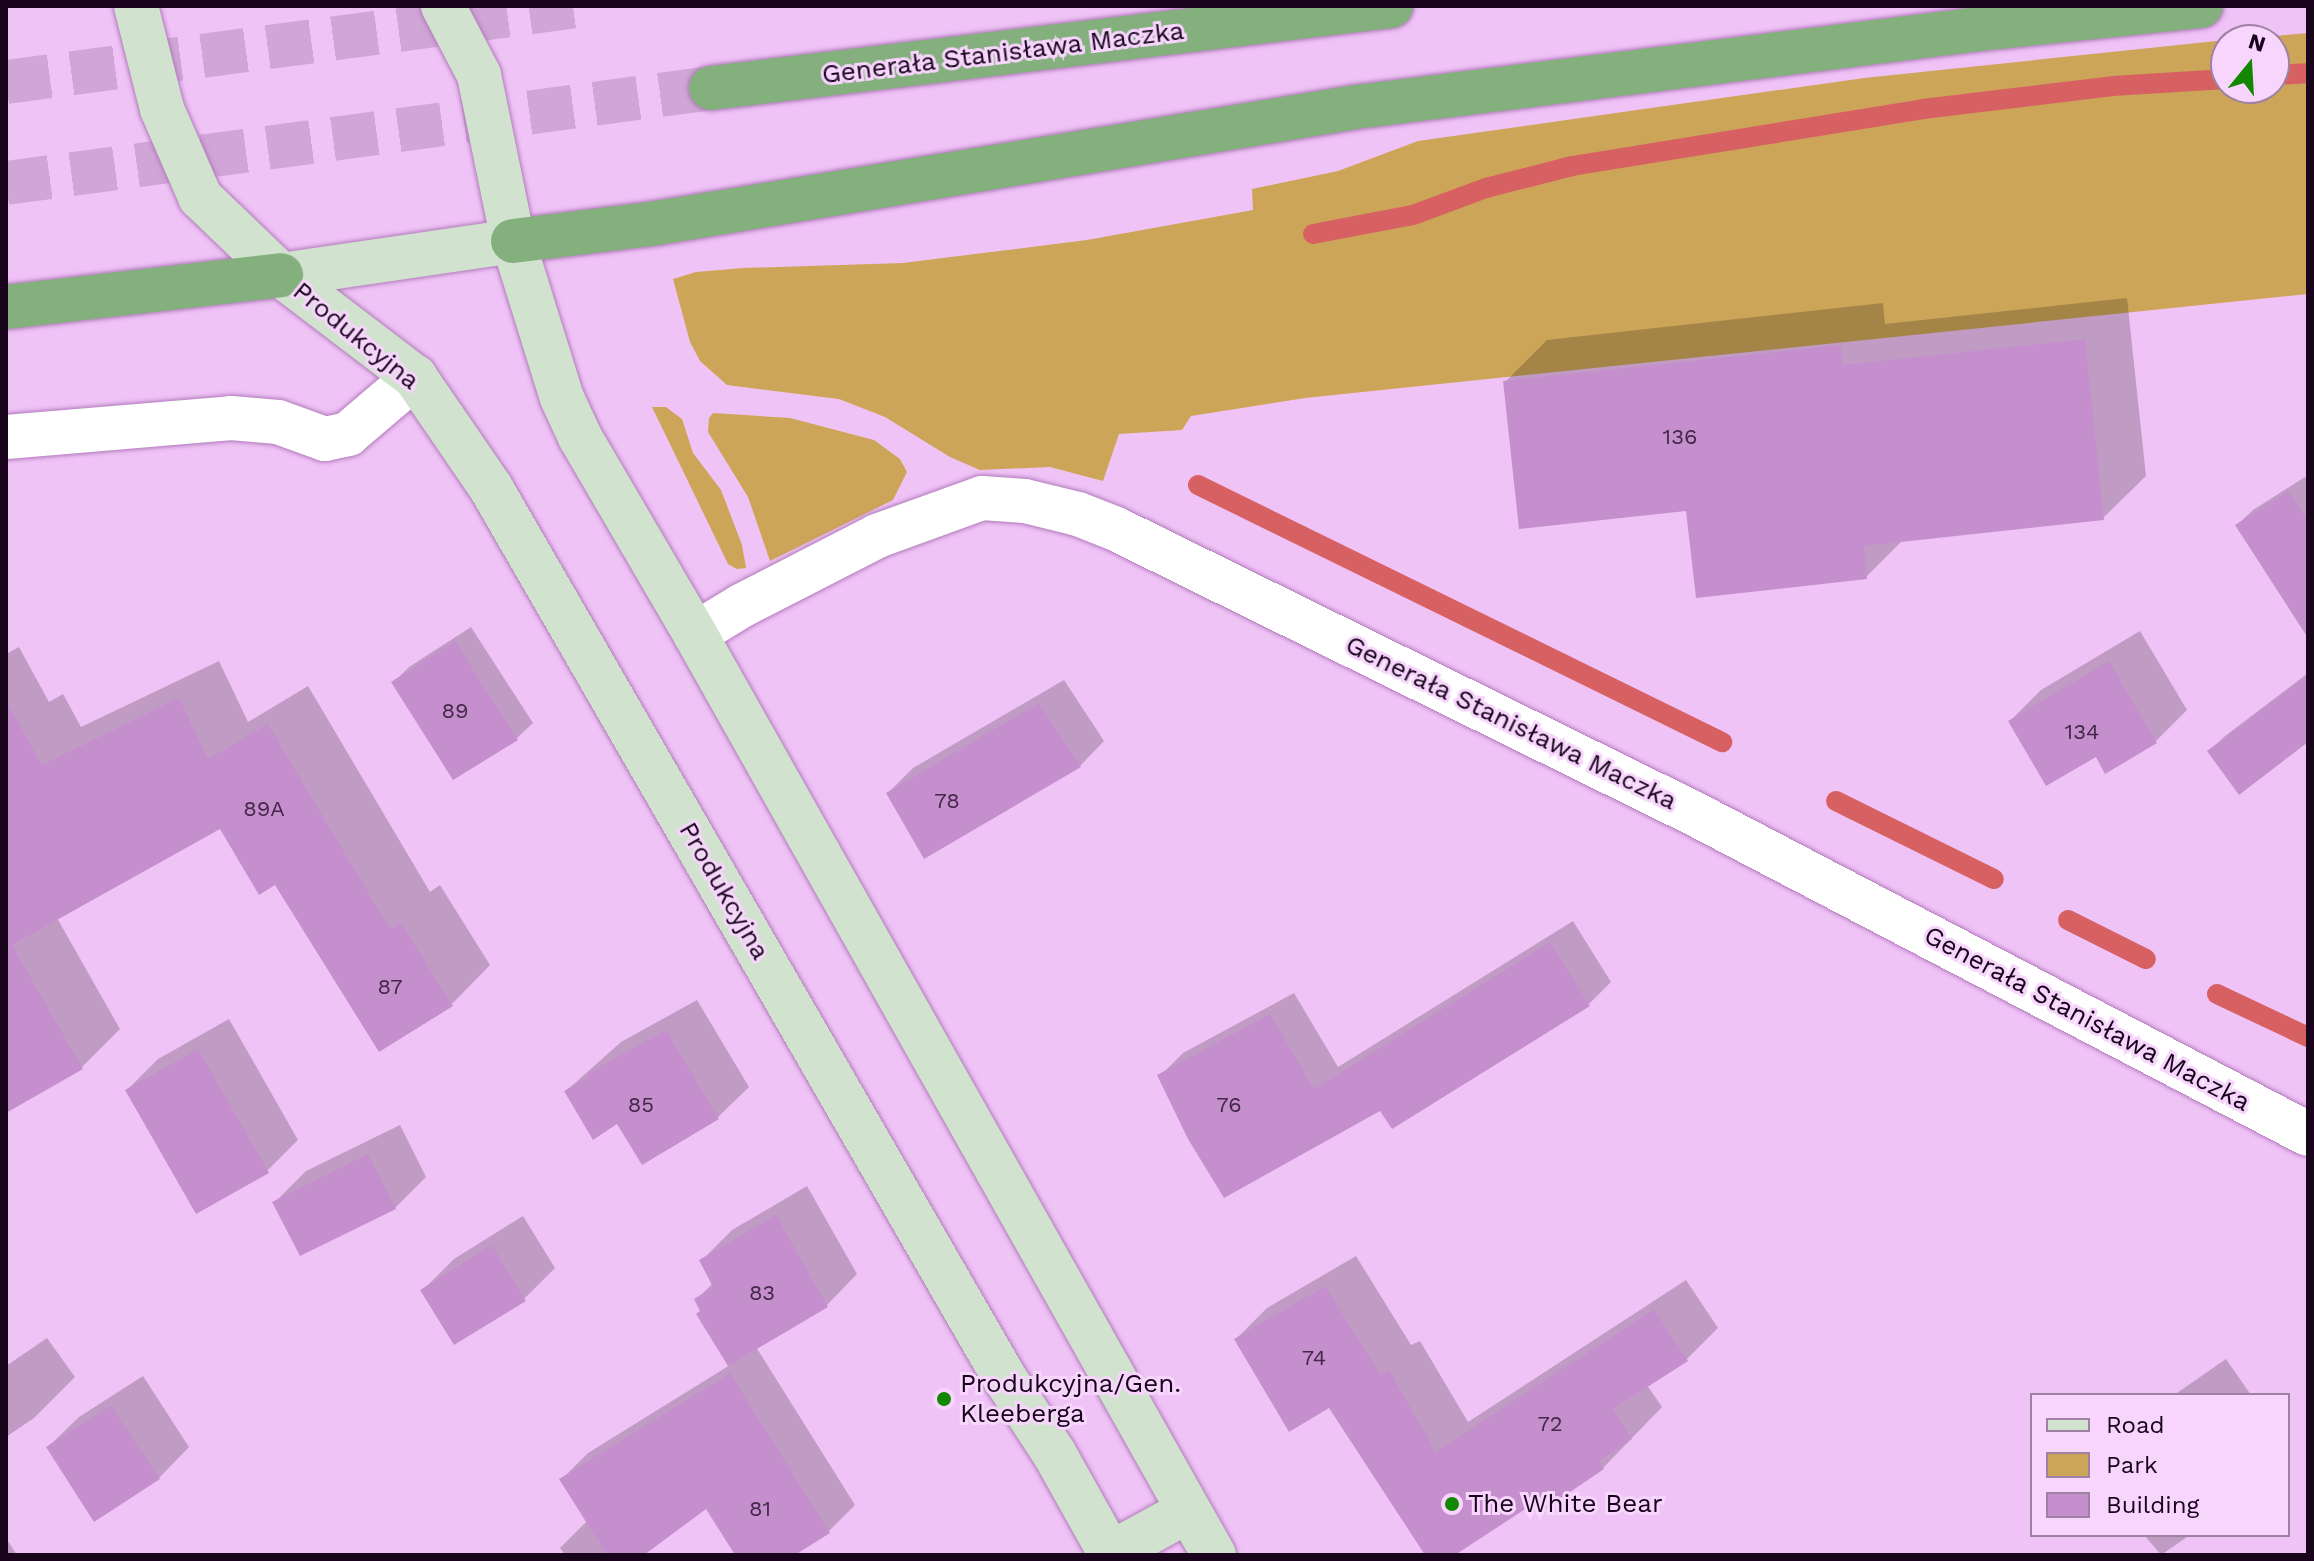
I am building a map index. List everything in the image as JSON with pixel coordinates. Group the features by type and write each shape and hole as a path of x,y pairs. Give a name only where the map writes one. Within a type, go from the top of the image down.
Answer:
{"highway":[{"name":"Generała Stanisława Maczka","path":"711,88 1391,6"},
{"path":"513,241 657,223 1356,107 1988,28 2201,6"},
{"path":"6,307 281,275"}],"main road":[{"name":"Produkcyjna","path":"136,6 162,109 200,197 281,275 415,377 491,488 1004,1377 1054,1453 1111,1554"},
{"path":"443,6 479,75 513,241 562,398 580,437 695,634 1214,1555"},
{"path":"281,275 513,241"},
{"path":"1111,1554 1188,1511"}],"street":[{"path":"6,437 231,418 278,422 325,439 348,434 415,377"},
{"name":"Generała Stanisława Maczka","path":"695,634 877,536 982,498 1025,501 1078,514 1116,529 1695,814 2308,1134"}],"green space":[{"path":"2308,33 2308,294 1305,398 1191,416 1182,430 1119,434 1103,481 1050,467 980,470 950,457 885,417 839,399 727,385 700,361 690,342 673,279 696,272 743,268 903,263 1087,240 1253,210 1252,189 1338,171 1418,141 1864,78 2210,42 2210,104 2290,104 2290,35"},
{"path":"652,407 666,407 682,419 693,453 721,490 742,545 746,568 737,569 728,564"},
{"path":"713,413 790,418 874,440 900,459 907,472 893,500 770,561 748,497 708,432 709,418"}],"building":[{"path":"2085,339 2104,520 1864,546 1867,579 1696,598 1686,511 1519,529 1503,381 1841,345 1843,365"},
{"path":"2288,491 2308,521 2308,638 2235,525"},
{"path":"455,641 518,740 453,780 391,682"},
{"path":"2109,661 2157,743 2105,774 2096,757 2046,786 2008,721"},
{"path":"2308,675 2308,742 2239,795 2207,751"},
{"path":"179,698 208,759 268,724 390,929 401,923 453,1006 379,1052 275,885 259,895 220,829 12,945 83,1069 6,1113 6,700 42,765"},
{"path":"1039,703 1081,767 924,859 886,793"},
{"path":"1550,942 1590,1006 1392,1129 1380,1111 1224,1198 1188,1139 1157,1075 1270,1014 1314,1089"},
{"path":"666,1030 719,1119 642,1165 617,1124 593,1140 564,1091 589,1076 588,1073"},
{"path":"198,1049 269,1173 196,1214 125,1090"},
{"path":"368,1154 396,1209 300,1256 272,1202"},
{"path":"776,1215 828,1307 728,1366 696,1314 700,1311 694,1299 713,1287 699,1260"},
{"path":"492,1245 526,1301 454,1345 420,1290"},
{"path":"1325,1286 1380,1374 1389,1370 1436,1452 1654,1309 1688,1361 1613,1409 1632,1439 1599,1461 1604,1469 1542,1511 1536,1502 1455,1555 1425,1555 1329,1408 1289,1432 1234,1339"},
{"path":"730,1373 830,1533 795,1555 735,1555 706,1509 644,1555 607,1555 559,1479"},
{"path":"111,1406 160,1479 94,1522 46,1447"}],"waterway":[{"path":"2290,74 2308,73"},
{"path":"1313,234 1413,215 1486,188 1572,166 1923,109 2113,86 2210,80"},
{"path":"1198,485 1722,742"},
{"path":"1836,801 1994,879"},
{"path":"2068,920 2146,959"},
{"path":"2217,994 2308,1037"}],"tunnel":[{"path":"6,82 577,6"},
{"path":"6,183 711,88"}],"place":[{"name":"Produkcyjna/Gen. Kleeberga","path":"944,1399"},
{"name":"The White Bear","path":"1452,1504"}]}
